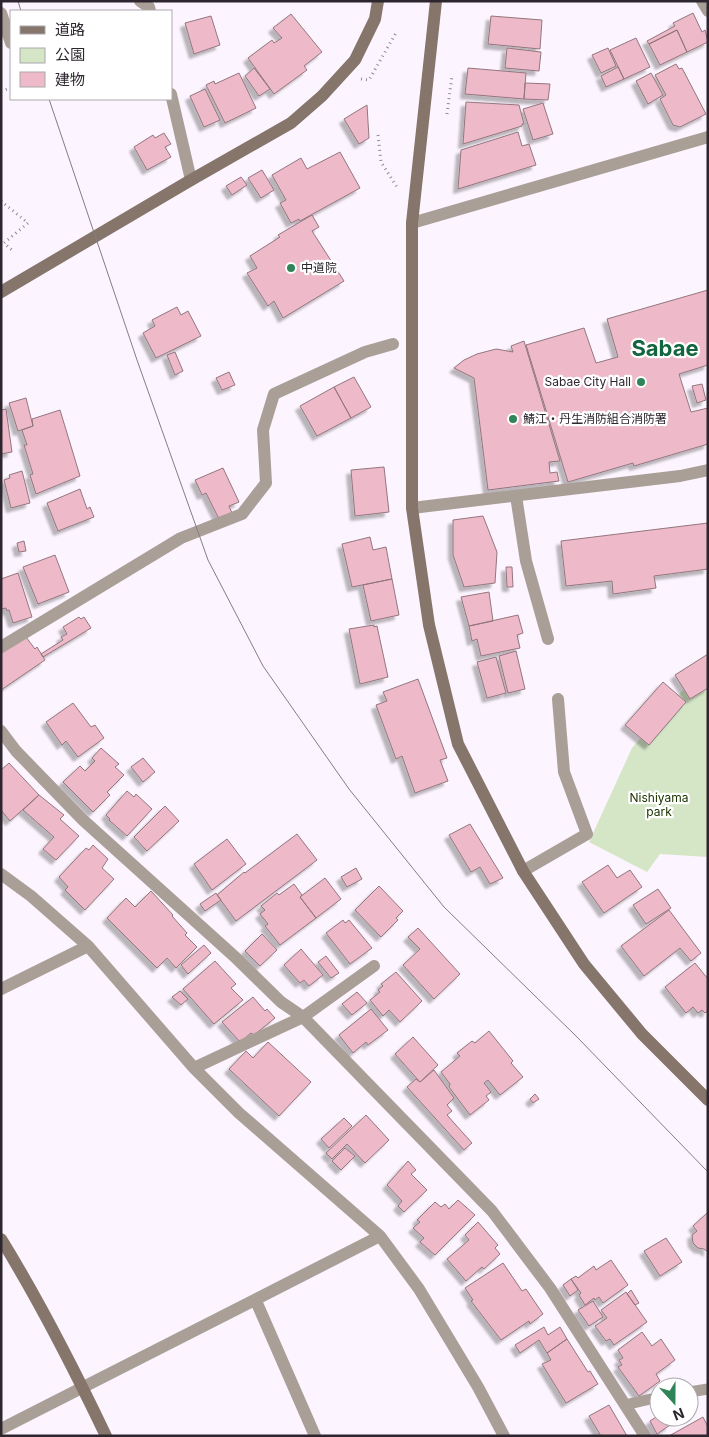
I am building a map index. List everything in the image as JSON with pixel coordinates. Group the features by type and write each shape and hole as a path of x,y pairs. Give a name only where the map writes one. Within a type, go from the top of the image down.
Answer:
{"street":[{"path":"140,1 149,7 150,10"},
{"path":"1,292 190,180 291,123 322,96 355,60 375,19 378,1"},
{"path":"436,1 412,223 412,508 429,625 458,744 524,871 584,964 642,1034 708,1100"},
{"path":"702,1 708,11"},
{"path":"1,13 10,40"},
{"path":"172,99 190,180"},
{"path":"412,223 708,136"},
{"path":"1,648 181,538 242,514 266,483 263,430 274,394 364,352 394,344"},
{"path":"412,508 680,476 708,470"},
{"path":"516,496 526,561 548,639"},
{"path":"524,871 587,834 564,772 558,699"},
{"path":"1,730 16,751 83,820 281,1002 303,1017 492,1211 550,1288 645,1436"},
{"path":"1,874 31,896 88,946 194,1068 239,1113 380,1236 419,1289 478,1386 504,1436"},
{"path":"1,989 88,946"},
{"path":"194,1068 303,1017 374,966"},
{"path":"1,1429 256,1301 380,1236"},
{"path":"1,1239 16,1263 106,1436"},
{"path":"256,1301 315,1436"}],"lane":[{"path":"625,1405 649,1399"}],"path":[{"path":"360,79 369,80 397,31"},
{"path":"447,114 452,76"},
{"path":"378,135 381,162 398,189"},
{"path":"1,201 28,223 4,243 14,252"}],"green space":[{"name":"Nishiyama park","path":"708,672 708,857 660,854 647,872 589,842 632,748 682,691"}],"building":[{"path":"693,13 702,32 705,30 708,42 687,52 677,30 649,44 647,41 675,26 673,23"},
{"path":"291,14 322,52 304,66 307,70 274,94 248,58 272,40 274,43 282,38 273,28"},
{"path":"211,16 220,45 194,54 185,23"},
{"path":"491,16 542,20 540,49 488,44"},
{"path":"677,30 687,52 660,65 649,44"},
{"path":"636,38 650,67 624,79 610,50"},
{"path":"507,48 541,52 539,71 505,68"},
{"path":"608,48 616,66 601,73 592,55"},
{"path":"676,64 679,69 682,68 706,114 680,127 673,125 660,99 666,95 655,75"},
{"path":"618,67 624,79 606,87 601,76"},
{"path":"254,68 270,89 259,96 245,76"},
{"path":"468,68 526,73 524,99 465,94"},
{"path":"239,73 256,108 225,123 206,85 214,81 215,84"},
{"path":"651,73 663,95 648,104 636,81"},
{"path":"525,83 550,84 548,100 524,99"},
{"path":"205,89 220,120 204,127 190,96"},
{"path":"466,102 519,105 524,124 463,144"},
{"path":"543,103 553,134 533,140 523,109"},
{"path":"367,105 369,138 359,144 344,119"},
{"path":"518,132 522,146 529,144 536,165 458,189 461,150"},
{"path":"164,133 171,144 165,147 171,157 147,170 134,147 153,135 155,138"},
{"path":"340,152 360,188 300,221 299,219 291,223 280,203 286,200 272,175 301,158 307,169"},
{"path":"262,170 274,190 261,198 248,178"},
{"path":"241,177 247,185 232,195 226,186"},
{"path":"312,215 319,227 312,231 344,281 283,318 274,301 268,306 247,273 257,268 250,256 280,237 278,235"},
{"path":"708,290 708,365 679,374 691,412 708,408 708,444 634,466 633,463 568,482 526,345 584,328 596,363 618,357 607,319"},
{"path":"177,307 181,315 188,311 201,336 156,358 143,333 155,326 152,320"},
{"name":"鯖江・丹生消防組合消防署","path":"524,341 560,461 549,462 550,473 557,472 559,481 488,490 474,378 454,368 464,360 477,354 496,349 513,352 511,346"},
{"path":"175,352 183,371 175,375 167,355"},
{"path":"229,372 235,385 222,390 216,378"},
{"path":"354,377 371,407 351,418 334,387"},
{"path":"702,384 706,400 697,403 692,386"},
{"path":"334,387 351,418 317,436 300,406"},
{"path":"26,398 33,426 18,431 9,403"},
{"path":"6,409 12,452 1,454 1,410"},
{"path":"60,410 80,476 36,494 30,475 33,474 24,445 27,445 22,430 33,426 32,419"},
{"path":"384,467 389,512 355,516 351,470"},
{"path":"223,468 239,502 229,506 232,513 219,519 206,493 202,495 195,480"},
{"path":"22,471 30,503 11,508 4,480 10,478 9,475"},
{"path":"80,489 87,509 90,507 94,517 58,531 47,503"},
{"path":"483,516 497,552 495,583 464,587 453,555 453,520"},
{"path":"708,523 708,569 654,576 656,588 613,594 612,581 566,586 561,541"},
{"path":"370,537 373,550 386,547 392,579 352,587 342,544"},
{"path":"24,541 26,551 19,552 17,543"},
{"path":"55,555 69,592 38,604 23,567"},
{"path":"506,567 512,567 513,587 507,587"},
{"path":"18,573 32,617 13,623 9,610 7,611 6,608 1,609 1,579"},
{"path":"392,579 399,615 371,621 363,585"},
{"path":"489,592 493,621 469,626 461,597"},
{"path":"518,615 523,633 517,635 520,648 481,656 477,639 472,641 469,626"},
{"path":"79,617 81,619 84,617 91,628 43,657 41,654 63,640 61,637 67,634 63,627"},
{"path":"374,625 374,627 377,626 388,677 360,684 349,629"},
{"path":"26,637 35,649 37,647 45,660 1,690 1,653"},
{"path":"516,651 525,689 508,693 499,656"},
{"path":"708,654 708,688 690,699 675,675"},
{"path":"496,657 506,693 487,698 477,662"},
{"path":"418,679 447,758 440,760 448,781 415,793 402,756 396,759 376,705 387,701 383,692"},
{"path":"663,682 686,702 649,745 625,725"},
{"path":"73,703 91,727 95,725 104,738 78,757 66,741 62,745 46,722"},
{"path":"101,748 119,764 115,767 124,775 107,792 110,795 93,812 63,782 80,766 85,771 95,761 92,758"},
{"path":"143,758 155,772 143,782 131,767"},
{"path":"9,763 39,795 10,821 1,810 1,770"},
{"path":"127,791 134,797 136,794 152,809 127,836 106,815"},
{"path":"39,795 64,815 60,819 79,836 56,860 43,849 54,837 23,810"},
{"path":"165,806 179,821 147,851 134,837"},
{"path":"470,824 503,878 490,884 480,867 471,872 449,835"},
{"path":"297,834 317,860 236,921 217,895 244,872"},
{"path":"227,839 246,864 212,890 194,864"},
{"path":"93,845 108,859 102,868 114,879 85,910 65,890 68,887 59,877 86,848 89,850"},
{"path":"608,865 617,878 630,870 642,887 604,913 582,882"},
{"path":"356,868 362,879 347,887 341,877"},
{"path":"325,878 341,899 316,918 300,897"},
{"path":"294,884 302,895 300,897 316,918 280,945 265,926 268,924 260,914 265,910 261,906 277,893 279,895"},
{"path":"379,886 403,911 396,918 398,920 381,937 355,910"},
{"path":"658,889 671,908 646,924 633,905"},
{"path":"151,891 173,915 187,933 185,935 197,947 176,968 167,958 157,968 107,918 126,898 135,907"},
{"path":"216,893 221,900 205,911 200,904"},
{"path":"669,910 701,953 691,961 680,948 644,976 621,946"},
{"path":"343,920 345,923 349,920 372,948 350,964 326,933"},
{"path":"418,928 460,974 434,999 403,965 420,949 408,937"},
{"path":"262,934 277,950 260,966 245,951"},
{"path":"204,945 211,953 188,974 181,965"},
{"path":"301,949 323,975 309,986 304,980 300,983 284,965"},
{"path":"326,956 339,973 331,978 318,962"},
{"path":"215,961 236,984 231,988 243,1000 214,1024 183,989"},
{"path":"695,963 708,979 708,1011 705,1013 702,1010 698,1013 693,1007 686,1013 665,987"},
{"path":"396,972 422,1001 400,1022 389,1010 383,1016 370,1000 380,992 378,990 383,986 381,984"},
{"path":"180,991 188,999 181,1005 172,997"},
{"path":"357,992 367,1003 352,1015 342,1004"},
{"path":"253,997 265,1011 267,1009 275,1018 254,1035 251,1033 240,1042 222,1022"},
{"path":"371,1009 388,1030 368,1045 366,1042 353,1053 339,1035"},
{"path":"489,1031 523,1077 500,1095 488,1080 484,1083 491,1092 486,1096 489,1100 470,1115 449,1087 450,1084 441,1072 460,1056 457,1053 472,1041 475,1043"},
{"path":"413,1037 438,1065 420,1082 395,1054"},
{"path":"268,1042 311,1082 279,1116 229,1069 246,1051 253,1058"},
{"path":"434,1070 454,1098 447,1105 452,1111 447,1115 472,1143 464,1150 407,1087 416,1079 420,1082"},
{"path":"535,1094 539,1099 533,1103 530,1099"},
{"path":"366,1115 389,1140 365,1163 347,1144 332,1159 326,1153"},
{"path":"344,1118 352,1126 329,1148 321,1139"},
{"path":"345,1148 355,1156 341,1170 332,1161"},
{"path":"408,1161 416,1170 411,1174 427,1190 404,1212 398,1206 402,1201 387,1185"},
{"path":"458,1200 475,1215 435,1255 420,1242 424,1238 413,1228 420,1222 417,1220 435,1202 441,1207 445,1204 449,1209"},
{"path":"707,1213 708,1252 698,1248 693,1243 692,1235 697,1231 693,1226"},
{"path":"478,1222 498,1245 495,1248 500,1254 484,1269 482,1267 466,1281 447,1259 469,1240 465,1235"},
{"path":"666,1238 682,1262 660,1276 644,1251"},
{"path":"611,1260 628,1285 603,1303 599,1297 595,1300 594,1298 585,1305 579,1295 581,1293 571,1279 576,1276 578,1278 594,1266 596,1270"},
{"path":"503,1263 522,1291 526,1289 543,1314 530,1324 529,1321 501,1340 471,1301 473,1300 465,1288"},
{"path":"571,1279 578,1290 570,1296 563,1285"},
{"path":"631,1290 639,1303 635,1305 627,1294"},
{"path":"626,1292 647,1322 614,1345 610,1339 606,1341 595,1326 607,1318 601,1310"},
{"path":"593,1301 603,1317 589,1326 578,1310"},
{"path":"544,1327 548,1335 560,1327 567,1339 547,1353 539,1340 520,1353 515,1345"},
{"path":"642,1332 652,1346 661,1339 675,1360 656,1374 658,1377 649,1377 649,1389 639,1396 618,1367 622,1365 619,1360 623,1358 618,1350"},
{"path":"567,1339 598,1384 566,1403 542,1364 551,1360 547,1353"},
{"path":"609,1405 627,1436 601,1436 589,1416"},
{"path":"703,1417 708,1427 708,1436 669,1436 685,1427 699,1427 699,1419"},
{"path":"653,1427 667,1427 657,1434"}],"tram line":[{"path":"18,1 21,10"},
{"path":"49,100 137,360 208,560 263,666 349,789 444,907 576,1036 708,1172"}],"place":[{"name":"中道院","path":"291,268"},
{"name":"Sabae City Hall","path":"641,382"},
{"name":"鯖江・丹生消防組合消防署","path":"513,419"}],"district":[{"name":"Sabae","path":"665,348"}]}
